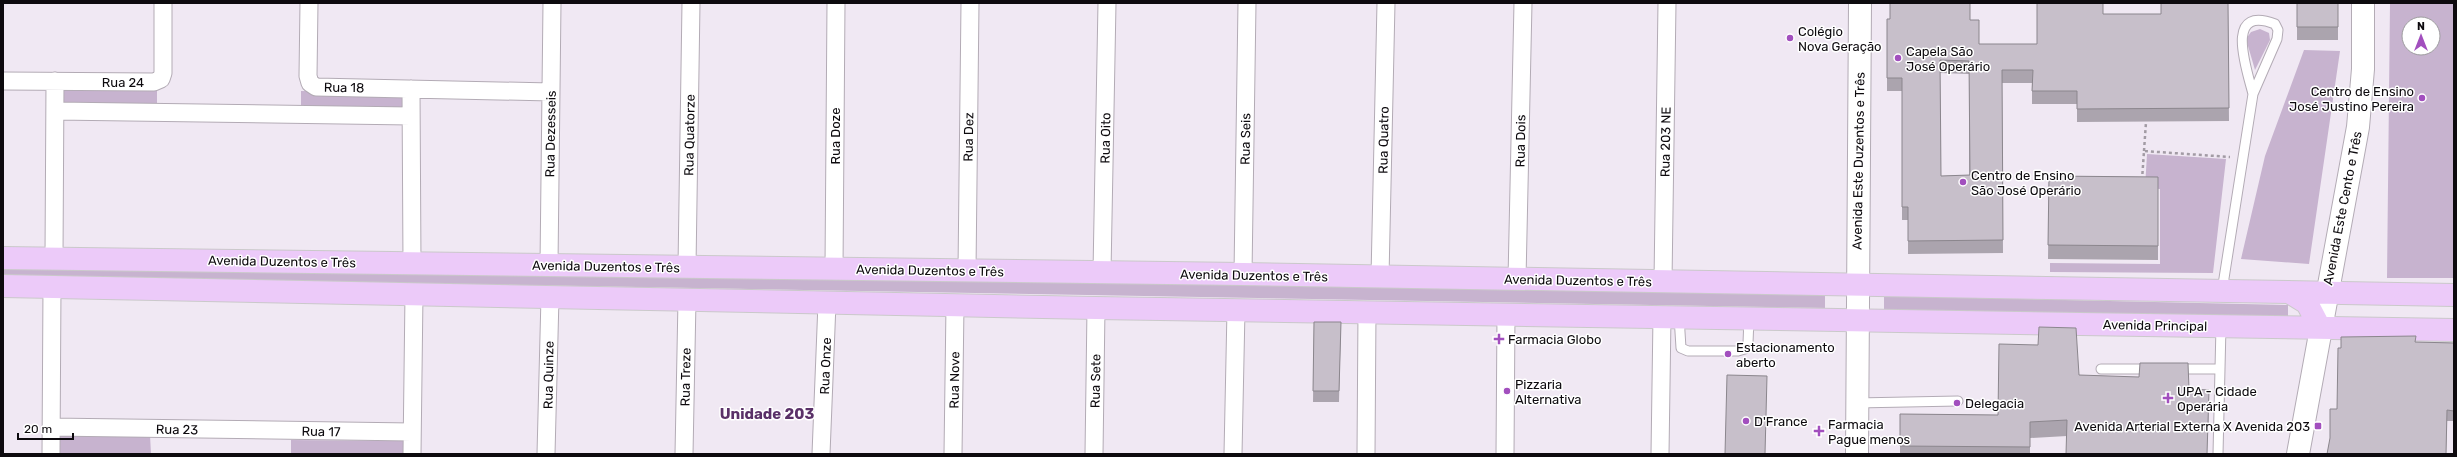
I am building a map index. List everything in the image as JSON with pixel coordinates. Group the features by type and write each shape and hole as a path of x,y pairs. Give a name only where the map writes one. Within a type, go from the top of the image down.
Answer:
{"main road":[{"name":"Avenida Este Duzentos e Três","path":"1856,454 1860,3"},
{"name":"Avenida Este Cento e Três","path":"2298,454 2326,293 2346,199 2358,127 2363,69 2363,3"},
{"name":"Avenida Duzentos e Três","path":"3,258 834,268 1857,285"},
{"path":"1857,285 2454,295"},
{"path":"3,286 955,306 1856,319"},
{"path":"2289,292 2307,303 2320,328"},
{"name":"Avenida Principal","path":"1856,319 2454,330"}],"street":[{"name":"Rua 24","path":"3,81 154,82 161,80 163,73 163,3"},
{"name":"Rua 18","path":"309,3 310,83 316,87 551,92"},
{"name":"Rua Dezesseis","path":"549,265 552,3"},
{"name":"Rua Quatorze","path":"687,267 691,3"},
{"name":"Rua Doze","path":"834,268 836,3"},
{"name":"Rua Dez","path":"967,270 970,3"},
{"name":"Rua Oito","path":"1102,272 1107,3"},
{"name":"Rua Seis","path":"1243,274 1247,3"},
{"name":"Rua Quatro","path":"1380,277 1386,3"},
{"name":"Rua Dois","path":"1517,279 1523,3"},
{"name":"Rua 203 NE","path":"1663,281 1667,3"},
{"path":"54,258 55,81"},
{"path":"411,89 412,263"},
{"path":"56,111 411,116"},
{"path":"51,454 52,287"},
{"path":"412,454 414,294"},
{"name":"Rua Quinze","path":"546,454 550,297"},
{"name":"Rua Treze","path":"684,454 687,300"},
{"name":"Rua Onze","path":"822,454 827,303"},
{"name":"Rua Nove","path":"953,454 955,306"},
{"name":"Rua Sete","path":"1094,454 1096,308"},
{"path":"1233,454 1236,310"},
{"path":"1366,454 1367,311"},
{"path":"1505,454 1506,314"},
{"path":"1660,454 1670,316"},
{"name":"Rua 23","path":"51,427 231,430"},
{"name":"Rua 17","path":"231,430 412,432"}],"lane":[{"path":"2222,291 2253,94 2277,39 2278,30 2275,24 2269,22 2253,22 2247,25 2242,34 2241,45 2253,94"},
{"path":"1670,316 1681,348 1688,351 1738,351 1745,349 1748,343 1749,317"},
{"path":"2218,454 2221,326"},
{"path":"2101,369 2220,369"},
{"path":"1856,403 1958,401"}],"path":[{"path":"2142,183 2146,122"},
{"path":"2144,151 2242,159"}],"shaded area":[{"name":"Centro de Ensino José Justino Pereira","path":"2390,3 2454,3 2454,278 2387,278"},
{"path":"2260,29 2269,33 2270,40 2255,70 2246,39 2251,32"},
{"path":"2304,50 2340,51 2309,264 2241,259 2265,156"},
{"path":"157,87 157,106 58,105 58,88"},
{"path":"301,91 408,93 408,113 301,111"},
{"path":"2147,154 2226,159 2213,273 2050,272 2050,263 2160,264 2160,189 2145,188"},
{"path":"3,264 1825,294 1825,308 3,276"},
{"path":"1884,296 2288,305 2288,317 1884,310"},
{"path":"55,433 150,435 151,454 55,453"},
{"path":"291,440 404,441 405,454 291,454"}],"building":[{"path":"1890,3 1970,3 1970,20 1979,20 1979,44 2037,44 2037,3 2103,3 2103,14 2161,14 2161,3 2228,3 2229,108 2077,109 2077,91 2032,91 2033,70 2002,70 2003,240 1908,241 1908,207 1902,207 1902,78 1887,78 1887,19 1890,19","holes":["1940,60 1969,61 1970,175 1941,176"]},
{"path":"2297,3 2338,3 2338,27 2297,27"},
{"path":"2049,176 2158,177 2158,246 2048,245"},
{"path":"1314,322 1341,322 1339,391 1313,391"},
{"path":"2039,327 2076,328 2079,375 2139,377 2140,363 2188,363 2189,389 2209,390 2207,454 2066,454 2067,420 2030,422 2030,447 1900,446 1900,414 1998,415 1999,344 2038,345"},
{"path":"2416,336 2415,342 2454,343 2454,411 2447,410 2446,454 2327,454 2330,438 2330,409 2337,409 2338,348 2341,348 2341,337"},
{"name":"D'France","path":"1727,375 1767,376 1765,454 1725,454"}],"place":[{"name":"Colégio Nova Geração","path":"1790,38"},
{"name":"Capela São José Operário","path":"1898,58"},
{"name":"Centro de Ensino José Justino Pereira","path":"2422,98"},
{"name":"Centro de Ensino São José Operário","path":"1963,182"},
{"name":"Farmacia Globo","path":"1499,339"},
{"name":"Estacionamento aberto","path":"1728,354"},
{"name":"Pizzaria Alternativa","path":"1507,391"},
{"name":"UPA - Cidade Operária","path":"2168,398"},
{"name":"Delegacia","path":"1957,403"},
{"name":"D'France","path":"1746,421"},
{"name":"Avenida Arterial Externa X Avenida 203","path":"2318,426"},
{"name":"Farmacia Pague menos","path":"1819,431"}],"district":[{"name":"Unidade 203","path":"767,414"}]}
